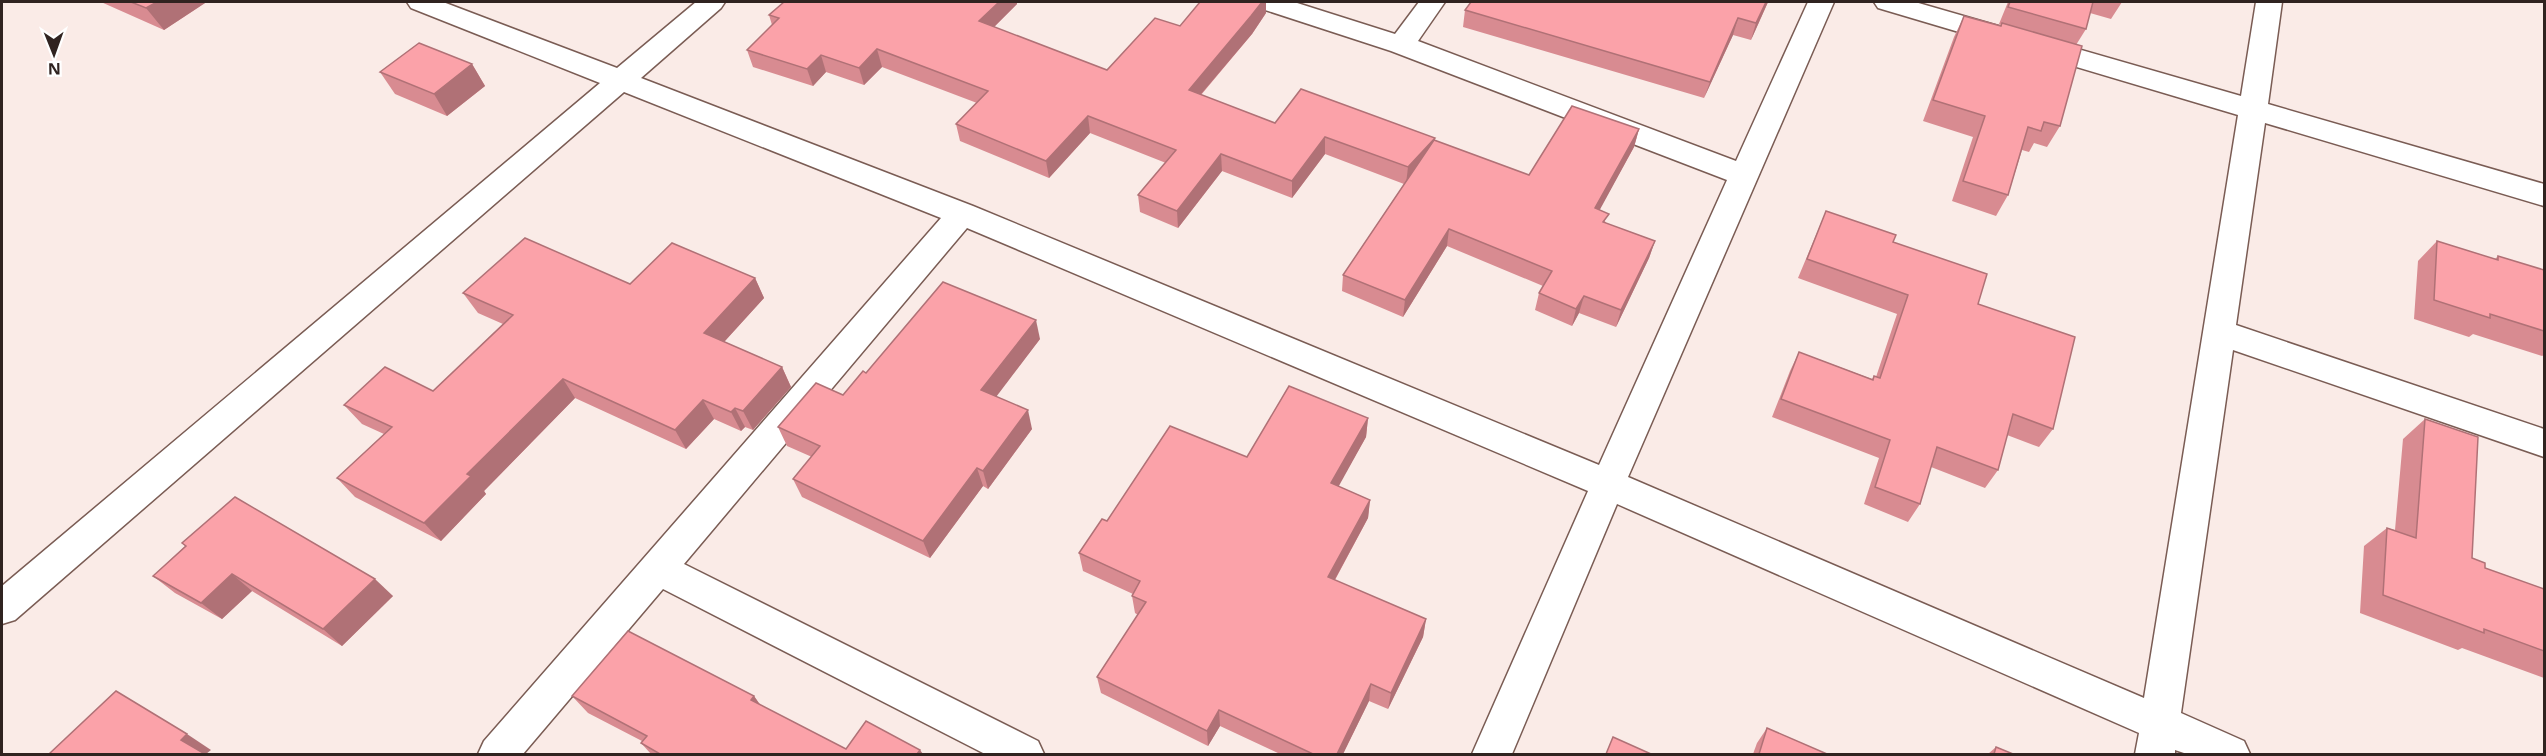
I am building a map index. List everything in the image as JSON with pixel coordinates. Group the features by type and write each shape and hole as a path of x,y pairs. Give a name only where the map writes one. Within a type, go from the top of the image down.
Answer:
{"street":[{"path":"420,2 962,214 1608,484 2157,740 2230,754"},
{"path":"2,608 712,2"},
{"path":"1268,2 1401,45 1743,175"},
{"path":"1401,45 1432,2"},
{"path":"1492,754 1743,175 1821,2"},
{"path":"1887,2 2544,195"},
{"path":"2157,740 2269,2"},
{"path":"498,754 962,214"},
{"path":"2218,332 2544,443"},
{"path":"659,569 1024,754"}],"building":[{"path":"131,2 157,2 146,8"},
{"path":"784,2 999,2 979,21 1107,70 1155,18 1180,26 1200,2 1262,2 1189,90 1275,123 1301,89 1435,138 1408,167 1325,137 1292,181 1221,154 1177,211 1138,195 1176,150 1088,116 1046,161 956,124 988,91 877,49 859,68 821,55 807,69 747,50 779,18 769,15"},
{"path":"1471,2 1766,2 1756,23 1738,18 1710,82 1465,10"},
{"path":"2010,2 2093,2 2086,29 2008,7"},
{"path":"1964,16 2001,26 2002,23 2082,46 2060,126 2044,122 2041,131 2028,127 2008,195 1963,181 1985,116 1933,100"},
{"path":"419,43 472,64 434,94 380,72"},
{"path":"1572,106 1639,129 1595,208 1609,214 1603,222 1655,241 1621,310 1584,296 1576,309 1539,293 1552,271 1449,229 1405,300 1343,275 1434,140 1529,175"},
{"path":"1826,211 1896,235 1893,242 1987,274 1978,304 2075,337 2053,429 2013,414 1998,470 1937,447 1920,504 1875,487 1890,440 1781,399 1799,352 1873,380 1874,376 1880,378 1908,295 1807,259"},
{"path":"525,238 630,284 672,243 755,278 704,333 782,367 743,411 735,408 731,412 703,400 675,430 563,379 467,474 471,476 424,523 337,478 392,427 344,405 385,367 433,391 513,315 463,293"},
{"path":"2437,241 2498,260 2498,256 2544,270 2544,331 2490,314 2490,318 2434,300"},
{"path":"943,282 1036,320 981,390 1028,410 983,471 977,468 923,541 793,479 820,446 778,427 816,383 843,395 863,371 866,373"},
{"path":"1289,386 1368,418 1331,483 1370,500 1328,577 1426,619 1391,693 1371,684 1337,754 1313,754 1219,710 1207,731 1097,677 1146,602 1132,596 1140,581 1079,553 1102,519 1107,521 1170,426 1247,457"},
{"path":"2425,419 2478,437 2472,558 2485,563 2485,568 2544,589 2544,651 2484,629 2484,633 2383,595 2387,528 2416,538"},
{"path":"235,497 375,579 323,629 232,574 201,603 153,576 186,546 182,543"},
{"path":"628,631 754,696 751,700 846,749 866,721 920,750 917,754 660,754 641,743 647,736 572,696"},
{"path":"116,691 187,734 181,740 205,754 49,754"},
{"path":"1767,728 1827,754 1759,754"},
{"path":"1613,737 1651,754 1606,754"},
{"path":"1996,747 2013,754 1994,754"}]}
